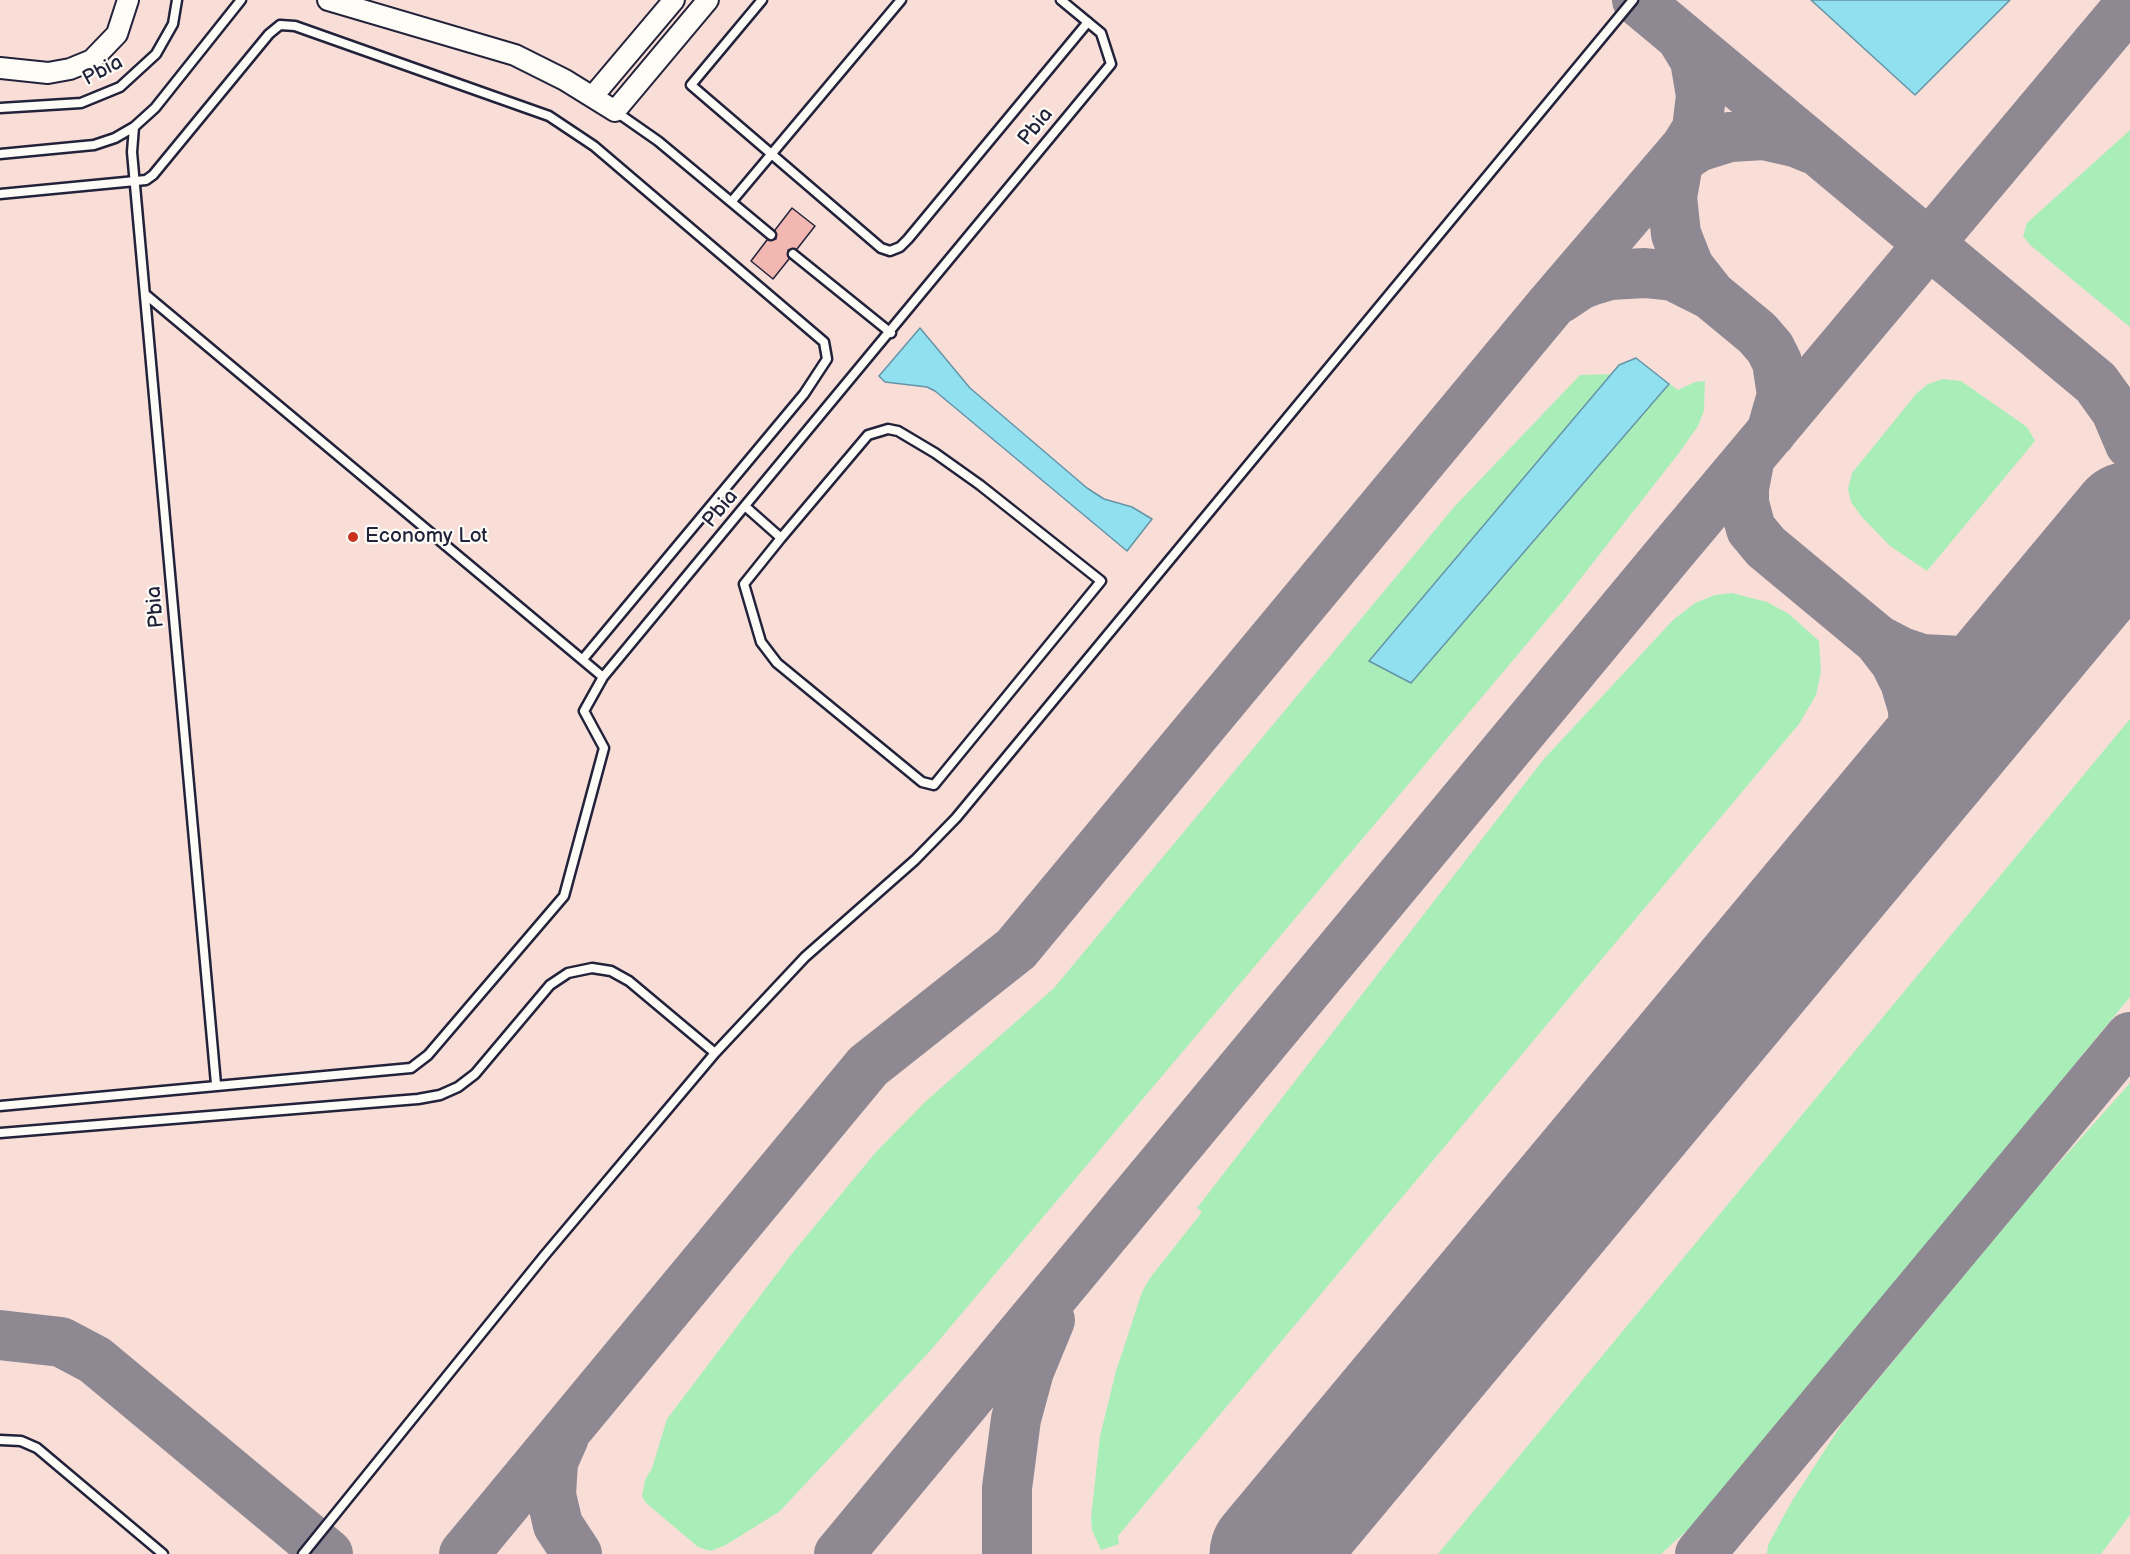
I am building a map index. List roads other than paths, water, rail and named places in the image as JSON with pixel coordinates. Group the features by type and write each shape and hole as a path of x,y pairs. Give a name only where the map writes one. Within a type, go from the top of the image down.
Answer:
{"street":[{"path":"0,68 48,73 70,69 92,60 117,34 128,0"},
{"path":"328,0 507,52 531,62 615,111 708,0"},
{"path":"592,96 674,0"}],"lane":[{"name":"Pbia","path":"0,108 81,103 120,87 156,54 173,24 177,0"},
{"path":"0,154 94,145 115,138 134,127 155,108 241,0"},
{"path":"762,0 691,85 881,248 890,251 900,247 1088,22"},
{"path":"732,201 901,0"},
{"name":"Pbia","path":"134,127 132,152 216,1084 411,1068 428,1055 564,896 604,748 584,711 603,677 891,333 1111,64 1101,33 1061,0"},
{"path":"303,1554 514,1293 715,1053 805,957 915,860 956,818 1632,0"},
{"path":"0,194 136,183 153,175 269,34 280,25 295,26 549,116 594,146 824,342 827,359 804,394 583,659"},
{"path":"615,111 658,141 771,235"},
{"path":"793,254 891,333"},
{"path":"146,294 603,677"},
{"path":"888,429 898,431 935,453 980,485 1101,581 934,785 922,783 786,670 761,642 744,584 781,538 868,435 888,429"},
{"path":"746,507 781,538"},
{"path":"0,1133 406,1100 441,1095 458,1088 475,1074 550,985 568,973 592,968 610,971 629,981 715,1053"},
{"path":"0,1106 216,1084"},
{"path":"0,1440 21,1441 37,1448 163,1554"}],"water":[{"path":"1811,0 2010,0 1915,95"},
{"path":"920,328 970,388 1087,488 1104,499 1132,507 1152,519 1127,551 935,391 927,387 885,382 879,376"},
{"path":"1636,358 1669,384 1411,683 1369,661 1619,365"}],"place":[{"name":"Economy Lot","path":"353,537"}]}
